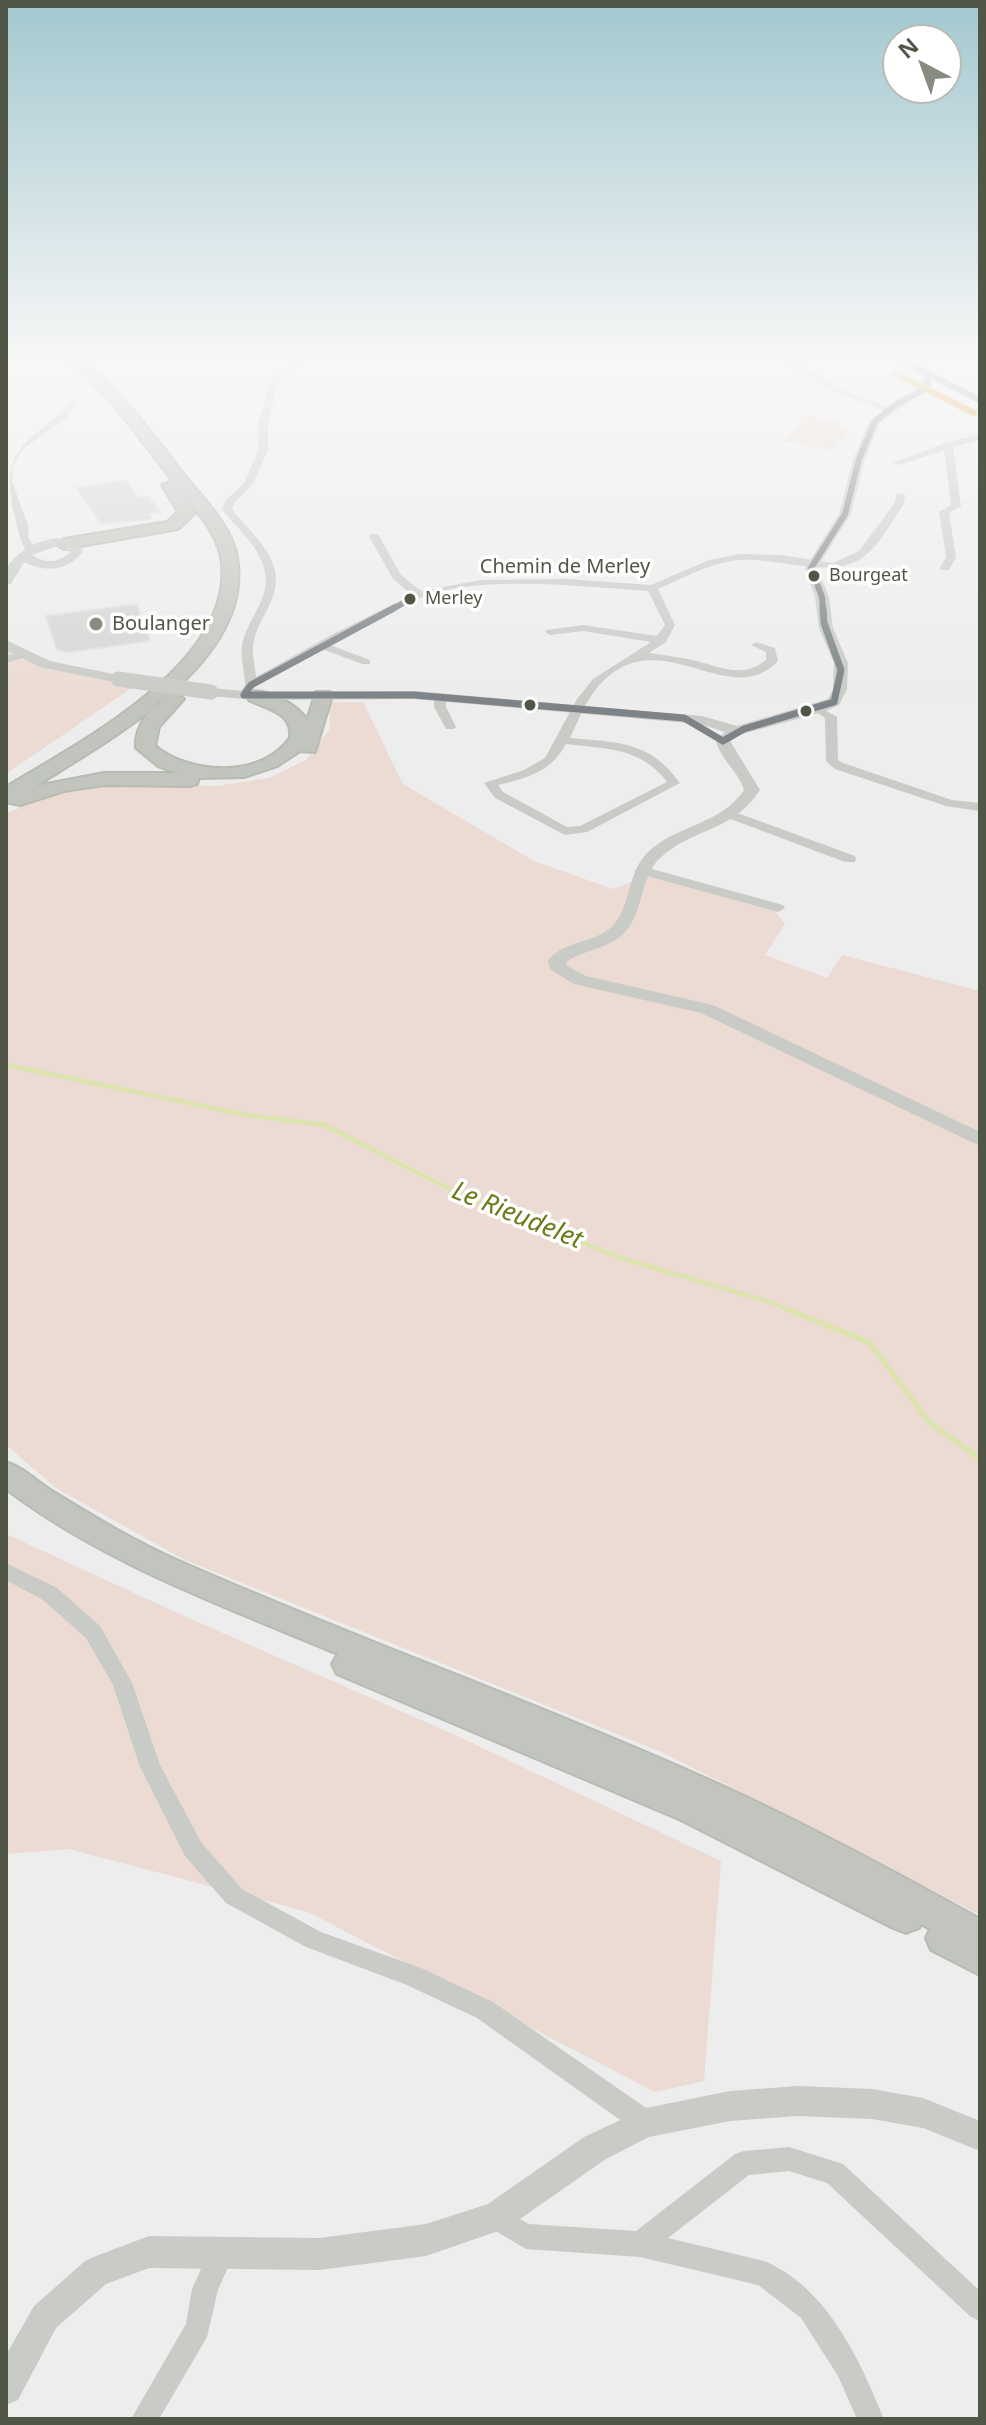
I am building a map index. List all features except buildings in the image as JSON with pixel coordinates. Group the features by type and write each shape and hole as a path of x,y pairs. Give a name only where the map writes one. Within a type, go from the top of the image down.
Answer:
{"highway":[{"path":"65,546 156,529 181,521 187,513 163,474"},
{"path":"165,474 212,545 218,560 225,565"},
{"path":"6,788 135,706 182,667 214,628 222,606 225,565 202,517 169,474"},
{"path":"65,546 167,532 203,532 224,536 235,560 237,586 230,616 204,663 182,692 149,724 145,733 146,748 159,760 185,770 224,773 258,768 295,746 300,724 293,713 251,692"},
{"path":"6,796 139,709 201,653 215,634 232,590 229,556 203,532"},
{"path":"293,713 317,696"},
{"path":"6,806 29,795 80,781 129,778 233,781 263,775 294,762 311,745 317,696"},
{"path":"6,1473 42,1500 166,1569 715,1799 832,1856 980,1938"},
{"path":"6,1494 41,1519 145,1578 693,1809 912,1919 980,1958"}],"street":[{"path":"8,474 7,481 25,530 36,538 65,546 74,557 62,563 31,556"},
{"path":"251,692 247,645 270,592 269,567 249,533 227,509 229,502 248,484 252,474"},
{"path":"6,644 22,655 118,679 211,692 440,697 684,718 730,736 834,702 842,673 841,663 822,616 822,597 810,574 813,562 845,514 854,474"},
{"path":"945,568 951,557 944,512 956,506 952,474"},
{"name":"Chemin de Merley","path":"251,692 321,645 419,595 481,583 567,582 652,588 724,559 760,556 834,566 863,553 899,504 900,495"},
{"path":"25,530 23,537 31,556"},
{"path":"374,536 384,548 397,577 419,595"},
{"path":"7,578 31,556 65,546"},
{"path":"560,740 640,749 666,770 674,783 583,829 565,831 499,795 490,783 527,773 550,760 560,740 576,709 594,683 662,640 670,625 652,588"},
{"path":"550,632 583,628 622,631 662,640"},
{"path":"321,645 366,662"},
{"path":"637,655 682,661 723,674 747,675 763,670 772,661 771,650 756,645"},
{"path":"6,660 22,655"},
{"path":"440,697 440,707 450,727"},
{"path":"818,709 831,717 832,761 839,766 950,803 980,807"},
{"path":"730,736 725,749 750,778 752,790 745,804 732,815 661,849 641,870 625,921 616,934 564,954 557,960 559,969 580,980 707,1009 980,1140"},
{"path":"732,815 850,859"},
{"path":"641,870 778,908"},
{"path":"6,1571 50,1594 93,1632 122,1683 150,1767 193,1849 234,1896 314,1940 413,1976 485,2010 646,2123"},
{"path":"6,2388 45,2317 96,2272 149,2252 319,2254 426,2240 496,2217 595,2148 646,2123 730,2106 813,2102 872,2104 923,2113 980,2136"},
{"path":"640,2244 744,2163 789,2159 834,2173 980,2308"},
{"path":"496,2217 526,2236 640,2244 764,2274 810,2309 847,2367 871,2419"},
{"path":"144,2419 198,2328 205,2289 222,2251"}],"shaded area":[{"path":"6,646 86,676 133,687 6,774"},
{"path":"329,702 363,702 403,784 534,861 613,889 647,876 775,911 785,924 765,955 827,978 842,955 980,991 980,1915 664,1753 185,1560 56,1488 6,1445 6,814 56,791 112,782 216,786 269,778 306,760 330,729"},
{"path":"6,1534 453,1734 721,1861 704,2081 655,2092 308,1912 69,1849 6,1854"}],"waterway":[{"name":"Le Rieudelet","path":"6,1065 246,1115 325,1125 455,1192 621,1258 792,1311"},
{"name":"Le Rieudelet","path":"792,1311 870,1343 929,1422 980,1459"}],"transit line":[{"path":"244,695 414,695 684,718 723,741 744,729 834,702 841,670 824,623 822,597 811,568 845,514 855,474"},
{"path":"244,695 251,685 414,597"}],"place":[{"name":"Bourgeat","path":"814,576"},
{"name":"Merley","path":"410,599"},
{"name":"Boulanger","path":"96,624"}]}
